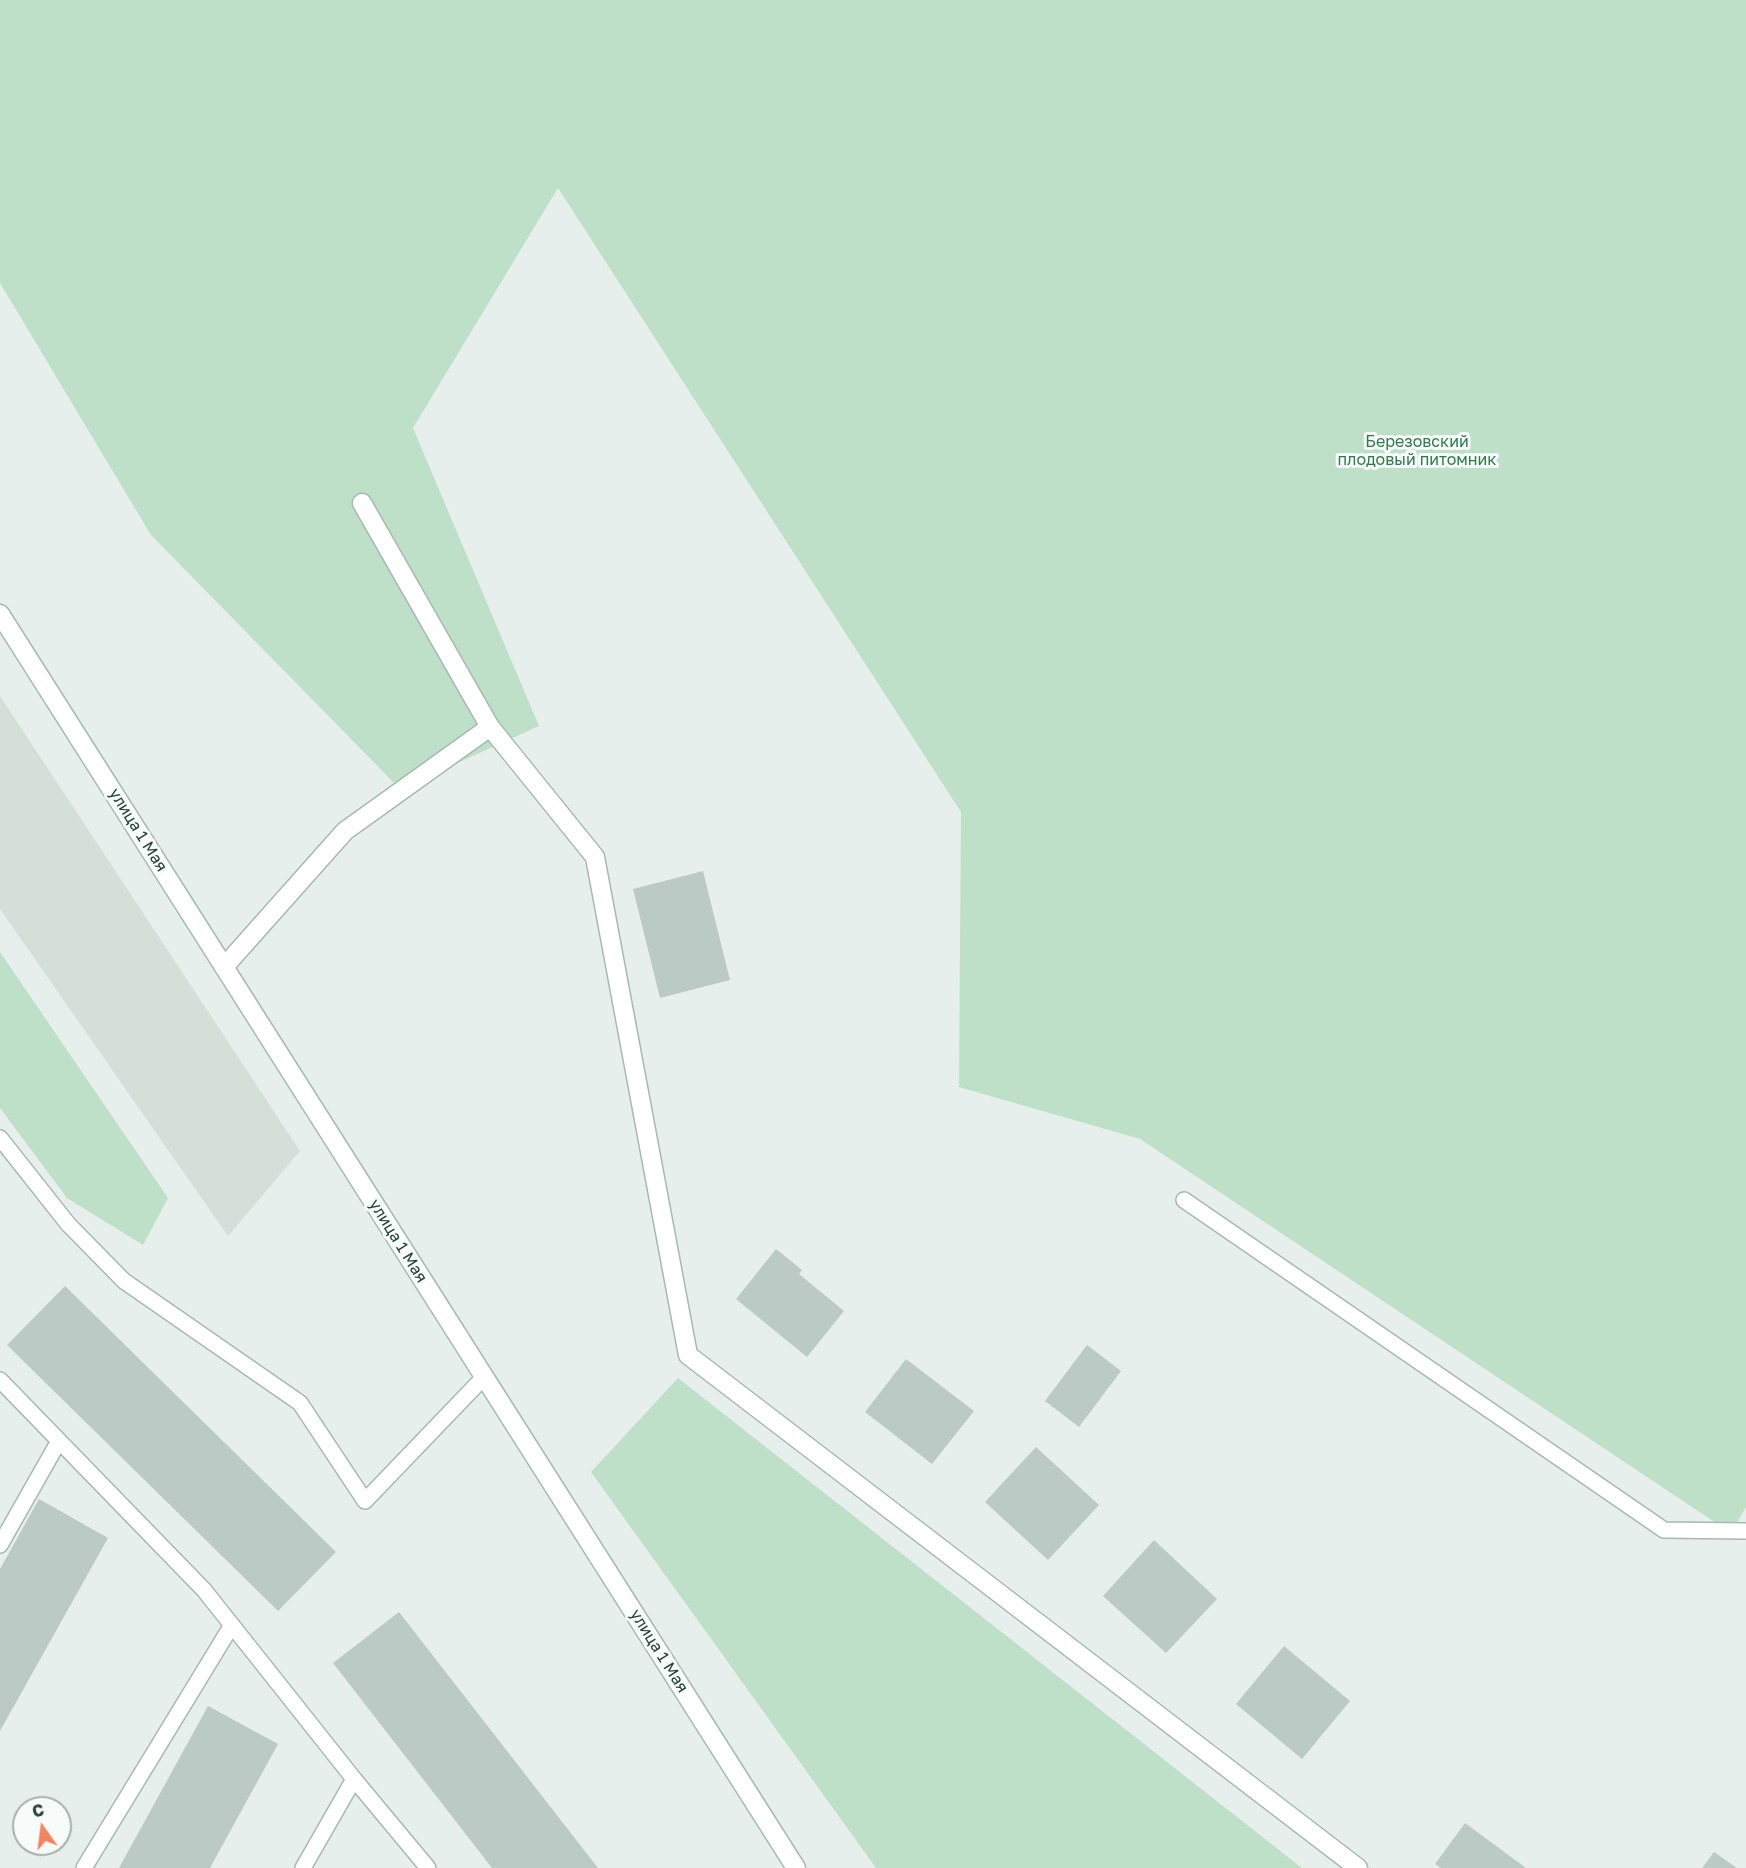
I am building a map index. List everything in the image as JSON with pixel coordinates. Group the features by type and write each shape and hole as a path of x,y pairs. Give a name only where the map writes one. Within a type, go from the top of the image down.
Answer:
{"street":[{"path":"362,502 490,727 595,857 688,1355 1358,1868"},
{"name":"улица 1 Мая","path":"0,614 796,1868"},
{"path":"224,967 345,831 490,727"}],"lane":[{"path":"0,1138 68,1224 124,1281 300,1403 365,1501 484,1377"},
{"path":"1184,1200 1664,1530 1746,1531"},
{"path":"0,1380 204,1590 428,1868"},
{"path":"0,1545 59,1441"},
{"path":"84,1868 232,1625"},
{"path":"303,1868 354,1779"}],"shaded area":[{"path":"0,696 300,1151 228,1236 0,909"}],"green space":[{"name":"Березовский плодовый питомник","path":"0,0 1746,0 1746,1507 1731,1533 1140,1139 959,1087 961,812 558,188 413,428 539,726 400,789 151,535 0,283"},
{"path":"0,952 168,1198 143,1245 67,1198 0,1108"},
{"path":"678,1378 1302,1868 876,1868 591,1472"}],"building":[{"path":"703,871 730,980 660,998 633,889"},
{"path":"776,1249 802,1270 799,1274 844,1311 807,1357 736,1299"},
{"path":"65,1286 336,1552 278,1611 7,1345"},
{"path":"1087,1345 1121,1371 1079,1427 1045,1401"},
{"path":"906,1359 974,1411 932,1464 865,1412"},
{"path":"1036,1447 1099,1505 1048,1560 985,1502"},
{"path":"39,1499 108,1538 0,1731 0,1569"},
{"path":"1154,1540 1217,1599 1166,1653 1103,1596"},
{"path":"399,1612 598,1868 492,1868 333,1663"},
{"path":"1284,1646 1350,1701 1302,1759 1236,1704"},
{"path":"208,1706 278,1744 210,1868 119,1868"},
{"path":"1465,1823 1526,1868 1441,1868 1435,1864"},
{"path":"1714,1852 1737,1868 1702,1868"}]}
